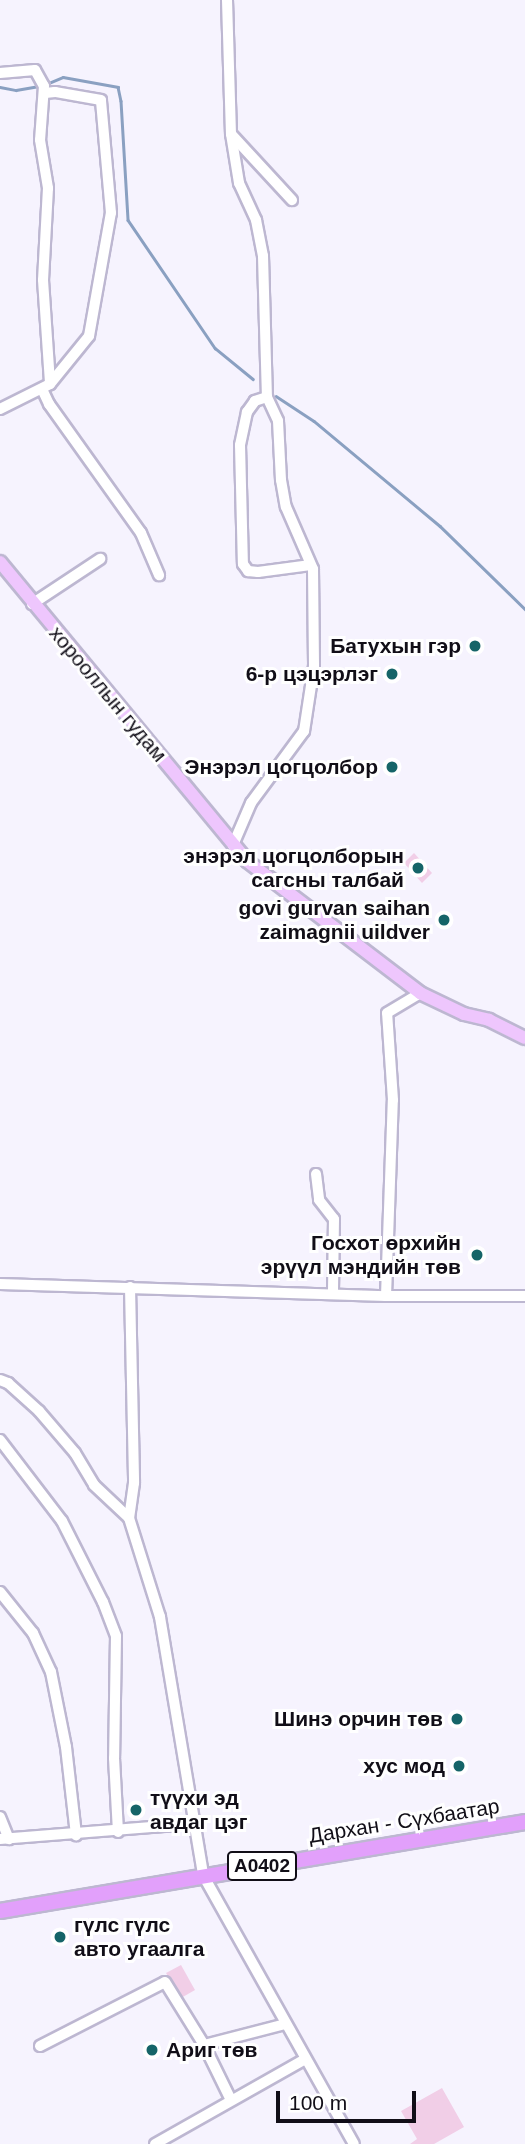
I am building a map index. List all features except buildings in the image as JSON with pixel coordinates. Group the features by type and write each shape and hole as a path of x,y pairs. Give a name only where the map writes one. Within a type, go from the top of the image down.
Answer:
{"highway":[{"name":"Дархан - Сүхбаатар","path":"0,1911 525,1822"}],"main road":[{"name":"хорооллын гудам","path":"0,562 233,845 270,879 420,993 464,1014 489,1020 525,1038"}],"street":[{"path":"227,0 231,134 239,183 256,220 263,256 267,397 278,421 281,480 286,506 312,565 314,666 304,731 251,803 233,845"},
{"path":"0,73 35,70 45,93 40,140 48,188 43,280 46,386 49,404 141,533 159,575"},
{"path":"0,409 46,386 89,336 111,213 101,100 55,92 45,93"},
{"path":"231,134 292,200"},
{"path":"267,397 255,401 247,412 240,445 243,564 248,571 258,572 312,565"},
{"path":"32,604 100,559"},
{"path":"386,1296 393,1100 387,1013 420,993"},
{"path":"316,1174 318,1200 334,1219 333,1294"},
{"path":"0,1284 386,1296 525,1296"},
{"path":"130,1287 134,1483 129,1518 160,1617 192,1824 203,1875 354,2144"},
{"path":"0,1380 8,1383 39,1410 75,1453 94,1485 129,1518"},
{"path":"0,1440 62,1521 103,1602 116,1636 113,1698 118,1832"},
{"path":"0,1592 33,1633 51,1672 66,1747 76,1835"},
{"path":"0,1817 4,1839 192,1824"},
{"path":"40,2046 164,1982 204,2046 231,2100"},
{"path":"204,2046 285,2024"},
{"path":"155,2144 305,2059"}],"shaded area":[{"name":"энэрэл цогцолборын сагсны талбай","path":"414,853 432,873 422,883 404,863"},
{"path":"181,1965 195,1990 181,1998 166,1973"},
{"path":"442,2088 464,2127 434,2144 410,2144 417,2139 401,2111"}],"waterway":[{"path":"49,83 63,77 118,87 128,220 215,348 253,379"},
{"path":"0,87 16,90 39,86"},
{"path":"276,396 314,421 440,526 525,609"}],"place":[{"name":"Батухын гэр","path":"475,646"},
{"name":"6-р цэцэрлэг","path":"392,674"},
{"name":"Энэрэл цогцолбор","path":"392,767"},
{"name":"энэрэл цогцолборын сагсны талбай","path":"418,868"},
{"name":"govi gurvan saihan zaimagnii uildver","path":"444,920"},
{"name":"Госхот өрхийн эрүүл мэндийн төв","path":"477,1255"},
{"name":"Шинэ орчин төв","path":"457,1719"},
{"name":"хус мод","path":"459,1766"},
{"name":"түүхи эд авдаг цэг","path":"136,1810"},
{"name":"гүлс гүлс авто угаалга","path":"60,1937"},
{"name":"Ариг төв","path":"152,2050"}]}
